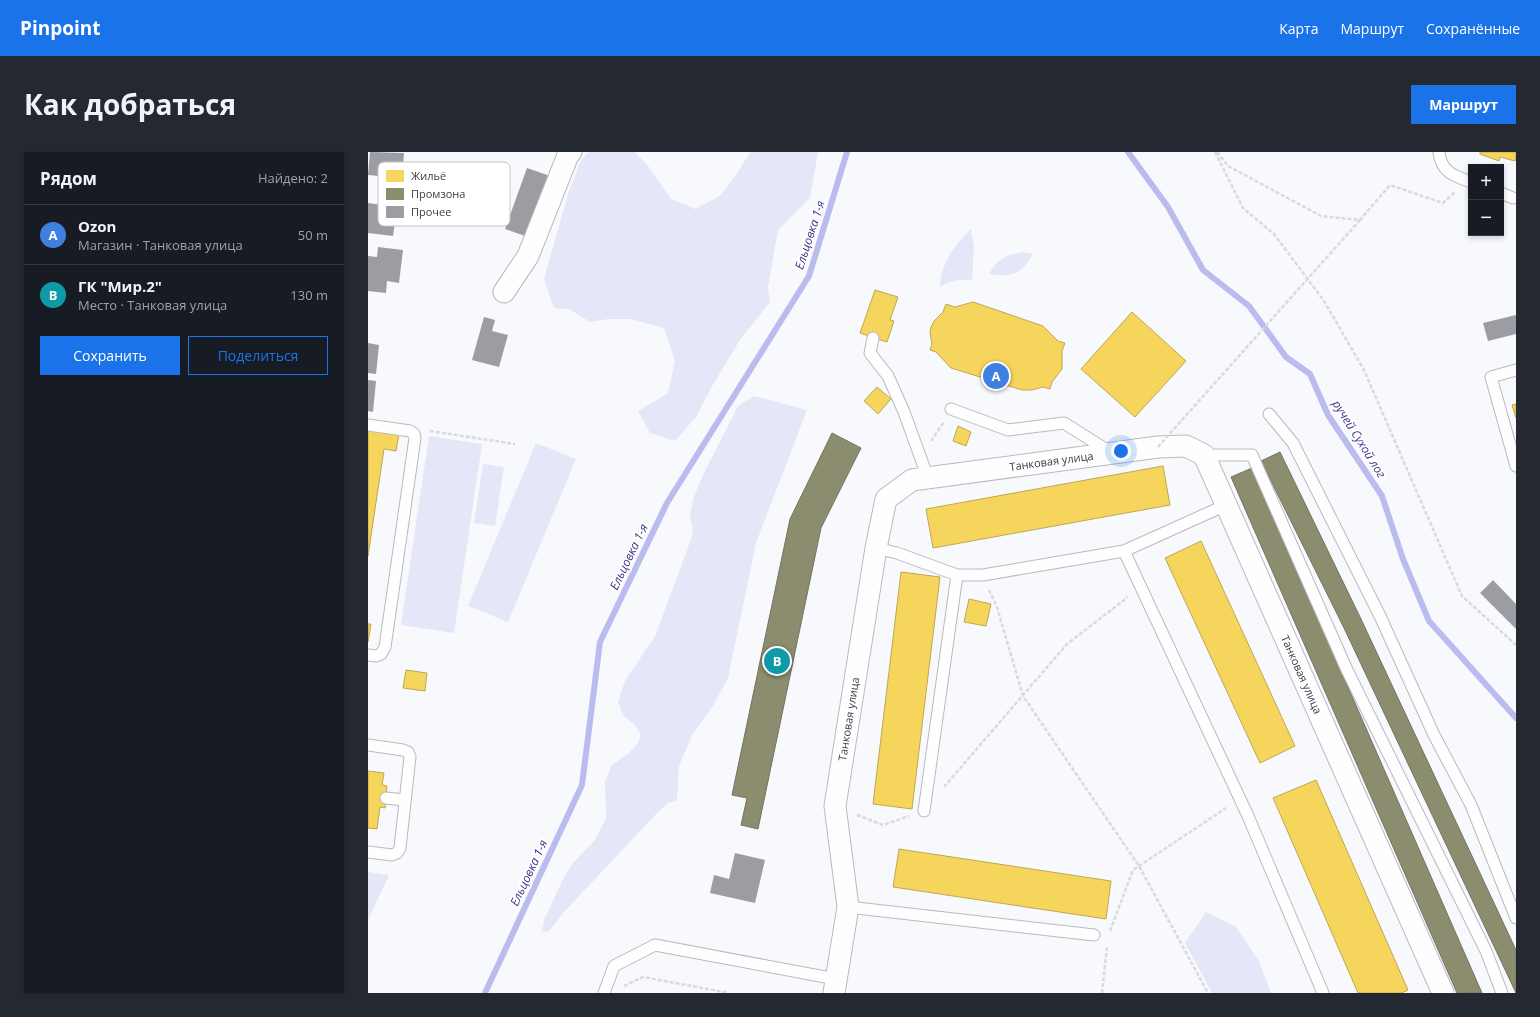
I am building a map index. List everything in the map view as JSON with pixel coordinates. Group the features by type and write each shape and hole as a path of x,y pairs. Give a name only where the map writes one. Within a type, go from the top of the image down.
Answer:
{"street":[{"path":"504,292 528,256 568,155 571,152"},
{"name":"Танковая улица","path":"835,986 848,907 835,806 876,548 886,499 912,480 1114,455 1158,447 1186,446 1204,455 1443,993"}],"lane":[{"path":"1438,152 1440,163 1453,176 1468,182"},
{"path":"1504,195 1515,201"},
{"path":"874,338 870,353 888,376 904,412 928,478"},
{"path":"1516,370 1491,377 1516,466"},
{"path":"951,409 1008,430 1064,423 1114,455"},
{"path":"1269,414 1293,444 1380,616 1434,735 1471,805 1516,918"},
{"path":"368,425 410,431 414,434 415,438 384,649 381,654 376,656 368,655"},
{"path":"1204,455 1252,455 1347,670 1486,951 1502,993"},
{"path":"876,548 897,553 957,575 983,575 1124,550 1226,505"},
{"path":"1124,550 1240,798 1323,993"},
{"path":"924,811 957,575"},
{"path":"368,745 404,750 408,752 410,757 400,848 397,853 392,855 368,852"},
{"path":"386,798 405,800"},
{"path":"848,907 1094,935"},
{"path":"604,993 614,966 654,945 835,986"}],"path":[{"path":"1216,152 1228,166 1321,216 1360,220"},
{"path":"1216,152 1243,208 1279,240 1324,301 1364,370 1462,596 1516,645"},
{"path":"1158,447 1390,185 1443,203 1468,183"},
{"path":"424,430 515,444"},
{"path":"983,575 997,607 1023,696 1139,866 1208,993"},
{"path":"835,806 883,825 924,811 1067,644 1128,597"},
{"path":"1110,932 1133,870 1240,798"},
{"path":"1102,993 1108,939"},
{"path":"622,988 644,977 729,993"}],"shaded area":[{"path":"589,152 635,152 649,167 671,199 695,209 720,196 736,175 750,152 818,152 810,198 778,230 768,287 770,302 740,340 711,388 696,417 675,441 650,433 638,411 668,393 675,361 664,328 630,319 609,319 590,322 569,309 554,308 544,279 568,194 581,160"},
{"path":"971,229 974,247 972,280 956,280 940,287 943,270 950,255 954,248"},
{"path":"1022,252 1033,254 1029,261 1020,270 1010,275 989,274 995,264 1002,258"},
{"path":"754,396 807,410 756,543 728,678 713,706 692,735 679,766 677,800 668,803 658,812 564,912 549,931 542,932 544,920 564,877 572,864 594,841 606,819 605,781 612,765 628,754 637,744 641,735 635,725 623,715 618,702 625,681 655,636 693,533 690,514 694,496 704,473 738,406"},
{"path":"429,436 482,444 454,633 401,625"},
{"path":"536,443 576,459 508,622 468,606"},
{"path":"483,464 504,467 495,526 474,523"},
{"path":"368,872 389,875 368,920"},
{"path":"1206,912 1236,927 1259,961 1271,993 1212,993 1185,943"}],"building: Жильё":[{"path":"1480,152 1516,152 1516,157 1515,161 1500,157 1499,161 1480,154"},
{"path":"875,290 898,297 890,320 894,321 887,342 860,333"},
{"path":"973,302 1043,326 1058,341 1065,343 1062,351 1062,369 1052,382 1050,389 1043,387 1032,390 1022,390 951,368 936,352 930,350 932,344 930,333 931,327 934,321 943,312 946,304 955,307"},
{"path":"1132,312 1186,361 1135,417 1081,369"},
{"path":"877,387 891,399 878,414 864,401"},
{"path":"1516,404 1516,418 1512,405"},
{"path":"958,426 971,432 966,446 953,441"},
{"path":"368,429 399,434 396,451 384,449 368,556"},
{"path":"1163,466 1170,505 933,548 926,509"},
{"path":"1201,541 1295,746 1260,763 1165,558"},
{"path":"901,572 940,577 912,809 873,804"},
{"path":"969,599 991,604 986,626 964,622"},
{"path":"368,624 371,624 368,642"},
{"path":"406,670 427,673 425,691 403,688"},
{"path":"368,771 384,773 382,785 387,786 385,808 380,807 377,829 368,828"},
{"path":"1316,780 1408,990 1402,993 1358,993 1273,798"},
{"path":"899,849 1111,881 1106,919 893,887"}],"building: Промзона":[{"path":"832,433 861,448 821,528 758,829 741,825 747,798 732,795 790,519"},
{"path":"1280,452 1361,619 1516,950 1516,993 1344,628 1261,461"},
{"path":"1252,468 1482,993 1457,993 1231,477"}],"building: Прочее":[{"path":"370,152 404,153 403,162 378,162 378,176 368,175"},
{"path":"527,168 550,176 528,237 505,229 506,226 510,226 510,215"},
{"path":"368,203 378,204 378,226 394,226 393,236 368,233"},
{"path":"378,247 403,250 399,283 387,281 386,293 368,291 368,256 377,257"},
{"path":"1516,315 1516,334 1488,341 1483,323"},
{"path":"484,317 495,320 492,331 508,335 499,367 472,360"},
{"path":"368,343 379,345 376,374 368,373"},
{"path":"368,380 376,381 373,412 368,411"},
{"path":"1493,580 1516,604 1516,629 1480,593"},
{"path":"735,853 765,860 755,903 710,893 714,875 729,879"}],"waterway":[{"name":"Ельцовка 1-я","path":"485,993 582,785 600,642 667,503 809,276 847,152"},
{"name":"ручей Сухой лог","path":"1128,152 1168,207 1203,270 1249,306 1286,357 1310,374 1328,415 1382,496 1403,559 1429,621 1516,718"}],"place":[{"name":"Ozon","path":"996,376"},
{"name":"ГК \"Мир.2\"","path":"777,661"}]}
